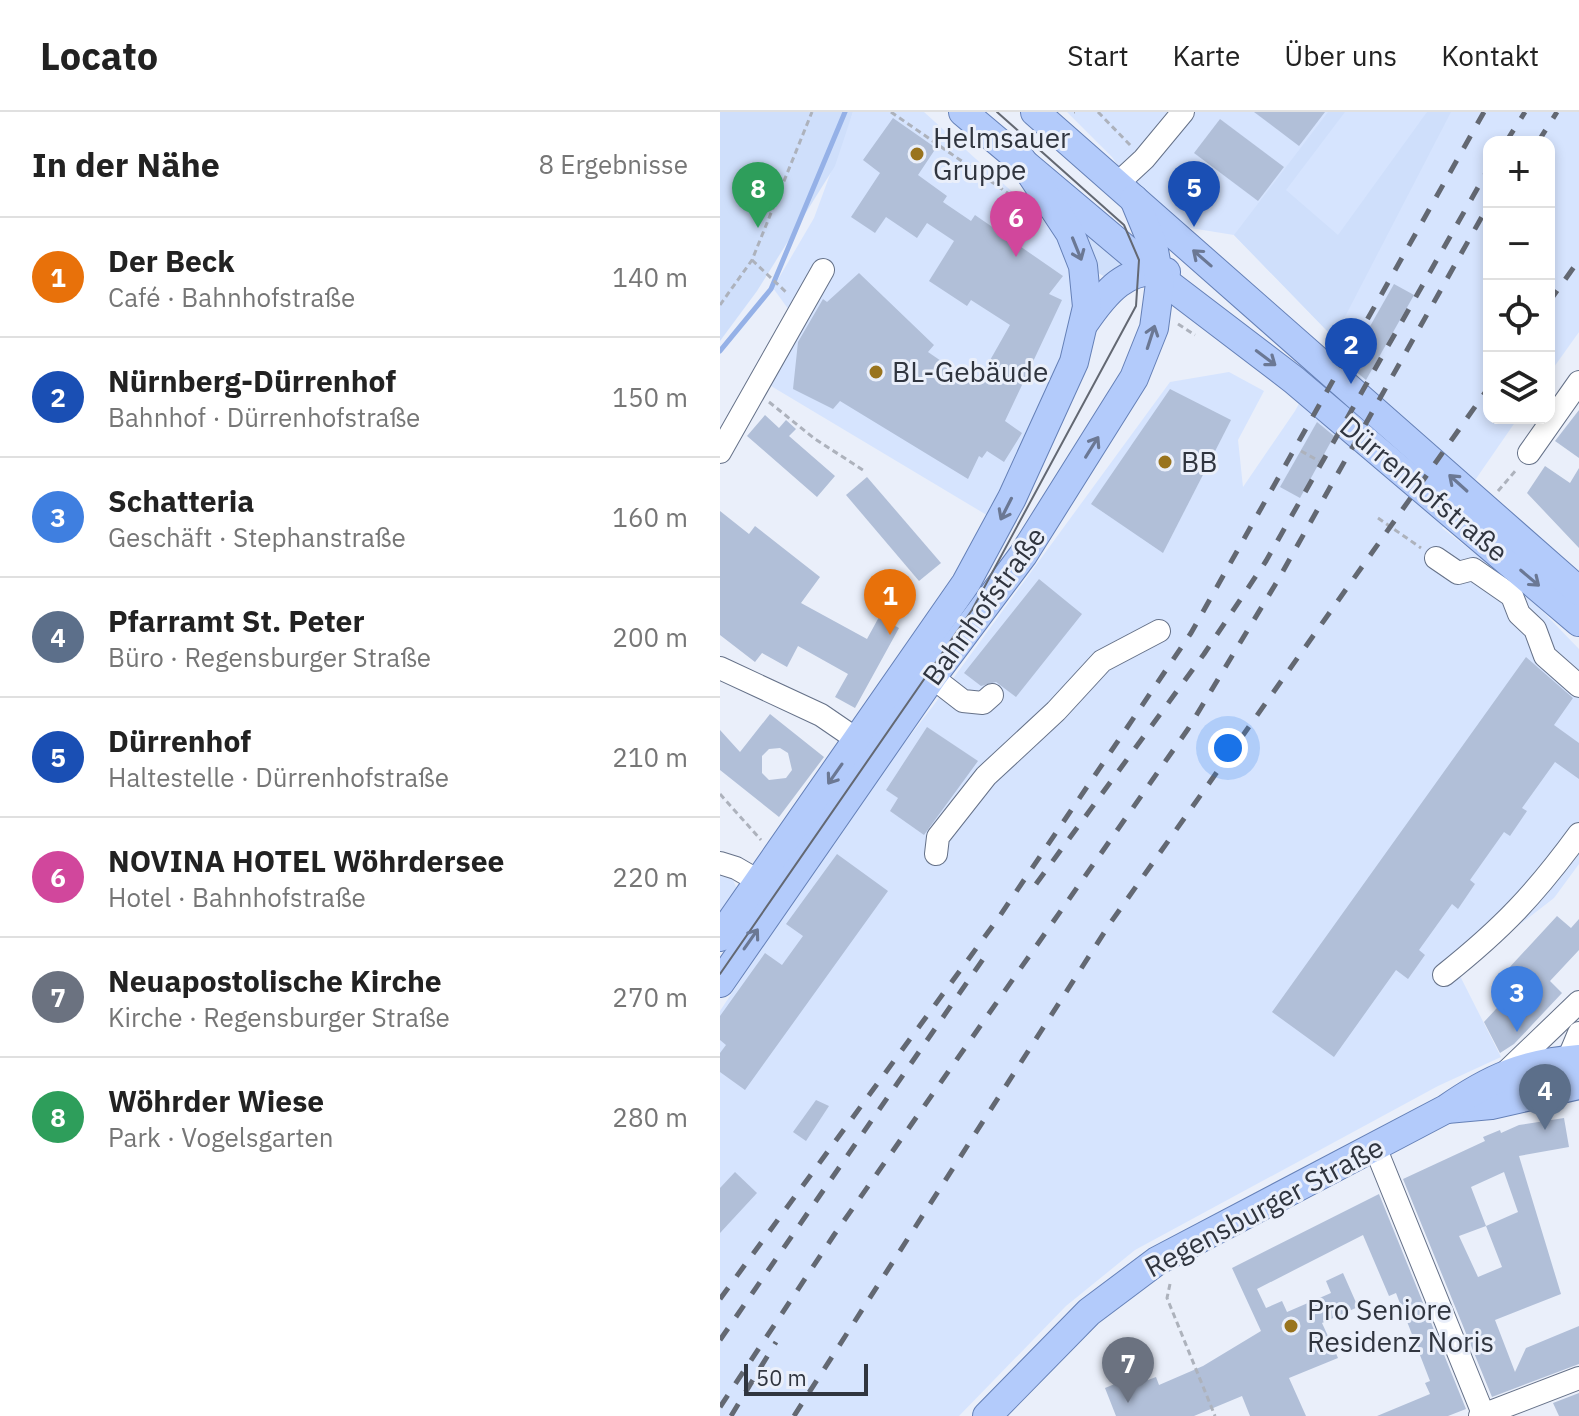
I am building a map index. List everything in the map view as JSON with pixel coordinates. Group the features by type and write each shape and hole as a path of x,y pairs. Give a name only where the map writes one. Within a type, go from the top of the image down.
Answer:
{"main road":[{"name":"Dürrenhofstraße","path":"963,112 1157,273 1294,380 1579,622"},
{"name":"Dürrenhofstraße","path":"1055,115 1126,192 1579,591"},
{"name":"Bahnhofstraße","path":"720,983 770,887 859,741 966,583 1029,462 1067,378 1085,323 1087,285 1079,251 1021,159"},
{"name":"Bahnhofstraße","path":"720,937 770,887 1011,571 1059,500 1142,362 1157,313 1157,273 1153,245 1126,192"},
{"name":"Dürrenhofstraße","path":"1157,273 1193,281 1242,315 1303,346"},
{"path":"1085,323 1117,282 1157,273"},
{"path":"1029,462 1042,462 1051,468 1059,500"},
{"name":"Regensburger Straße","path":"992,1414 1089,1312 1150,1266 1446,1109 1486,1082 1512,1086 1575,1068"}],"street":[{"path":"1126,192 1144,159 1183,112"},
{"path":"720,452 823,270"},
{"path":"1529,453 1579,382"},
{"path":"1436,558 1458,573 1473,569 1485,575 1512,596 1519,614 1535,629 1545,656 1579,686"},
{"path":"936,854 938,837 986,776 1056,711 1102,661 1159,631"},
{"path":"720,668 821,715 859,741"},
{"path":"932,677 968,703 983,703 992,695"},
{"path":"1444,975 1502,929 1538,890 1579,834"},
{"path":"720,863 770,887"},
{"path":"1512,1086 1579,1002"},
{"path":"1575,1068 1579,1033"},
{"path":"1375,1147 1483,1415 1579,1378"}],"path":[{"path":"720,305 752,260 812,112"},
{"path":"891,112 949,155 987,176 1026,207 1022,213 1004,199"},
{"path":"1098,112 1144,159"},
{"path":"752,260 795,300"},
{"path":"1359,368 1363,357"},
{"path":"754,389 815,439 863,470"},
{"path":"1308,448 1303,452 1319,461"},
{"path":"1493,496 1529,453"},
{"path":"1378,518 1436,558"},
{"path":"720,794 766,846"},
{"path":"1170,1284 1167,1298 1215,1416"}],"shaded area":[{"path":"720,112 853,112 835,166 757,291 720,341"},
{"path":"853,112 924,112 1053,230 1069,264 1075,302 1068,341 990,517 766,383 794,317 773,288 814,218"},
{"path":"1067,112 1579,112 1579,332 1555,366 1555,136 1483,136 1483,424 1514,424 1442,528 1521,589 1579,649 1579,864 1554,898 1458,972 1501,1057 1438,1086 1135,1250 1066,1306 959,1416 720,1416 720,1011 854,808 933,706 1170,382 1229,372 1264,391 1238,440 1243,487 1295,411 1334,338 1234,235 1172,225 1143,201 1112,157"},
{"path":"1328,112 1345,112 1286,190 1338,235 1427,112 1451,112 1334,338 1234,235"},
{"path":"1071,215 1126,262 1107,278 1093,270"},
{"path":"720,871 733,880 737,889 720,919"}],"building":[{"path":"1254,112 1325,112 1299,146"},
{"path":"893,118 936,148 918,175 947,196 943,202 971,221 975,215 1063,276 1049,294 1062,300 1005,421 1022,433 1004,462 987,451 982,458 979,456 968,479 840,401 833,409 793,389 798,342 823,299 827,302 859,273 934,345 928,352 976,385 1010,325 971,300 967,306 929,281 954,241 927,223 917,238 886,217 875,233 851,217 880,173 863,160"},
{"path":"1220,119 1284,167 1258,201 1194,153"},
{"path":"1394,284 1414,295 1366,380 1348,365"},
{"name":"BB","path":"1170,389 1231,420 1163,553 1091,504"},
{"path":"1579,410 1579,458 1555,441"},
{"path":"765,415 779,428 786,420 796,429 789,436 835,476 817,497 747,436"},
{"path":"1317,422 1334,436 1300,498 1280,487"},
{"path":"1545,466 1570,483 1579,468 1579,548 1527,493"},
{"path":"867,477 941,563 919,581 846,495"},
{"path":"720,511 749,534 755,526 820,577 801,603 867,639 879,617 899,628 855,708 835,697 848,674 798,646 787,667 762,653 755,662 720,635"},
{"path":"1039,579 1082,614 1016,697 996,682 981,686 964,673"},
{"path":"1526,657 1573,698 1554,725 1579,743 1579,779 1555,762 1522,808 1527,811 1510,836 1504,832 1470,880 1475,884 1458,909 1452,904 1419,950 1425,955 1408,979 1396,970 1334,1057 1272,1012"},
{"path":"770,714 824,757 779,817 720,770 720,730 740,752","holes":["780,748 788,753 792,770 786,778 769,780 762,773 762,756 769,749"]},
{"path":"927,727 978,761 924,835 890,811 898,798 886,790"},
{"path":"837,854 888,891 745,1090 720,1072 720,1053 726,1045 720,1040 720,1016 765,953 782,965 803,936 786,924"},
{"path":"1557,916 1571,928 1579,919 1579,950 1550,981 1562,993 1514,1044 1500,1053 1484,1022 1520,983 1507,970"},
{"path":"816,1100 829,1106 806,1141 793,1132"},
{"path":"1564,1118 1569,1147 1519,1156 1561,1294 1495,1320 1515,1372 1526,1348 1579,1326 1579,1364 1492,1397 1403,1179 1485,1141 1483,1137 1519,1125","holes":["1504,1172 1518,1212 1486,1226 1471,1187","1486,1226 1502,1267 1478,1277 1459,1236"]},
{"path":"735,1172 757,1193 720,1233 720,1188"},
{"path":"1379,1194 1466,1409 1448,1416 1377,1416 1430,1394 1425,1383 1430,1381 1396,1293 1389,1296 1363,1235 1257,1289 1266,1308 1282,1301 1287,1312 1331,1293 1326,1281 1343,1273 1358,1307 1322,1323 1338,1358 1289,1378 1306,1416 1250,1416 1242,1396 1194,1416 1116,1416 1105,1388 1144,1372 1148,1380 1156,1377 1159,1385 1203,1366 1261,1331 1232,1268"},
{"path":"1579,1393 1579,1416 1559,1416 1553,1403"}],"waterway":[{"path":"720,351 771,289 845,112"}],"tram line":[{"path":"720,974 972,610 1136,306 1139,260 1124,225 997,112"}],"railway":[{"path":"720,1299 997,920 1191,633 1484,112"},
{"path":"1510,136 1525,112"},
{"path":"1542,136 1557,112"},
{"path":"1036,884 1204,654 1266,561 1483,179"},
{"path":"720,1407 834,1235 1188,729 1278,580 1487,208"},
{"path":"1555,294 1579,260"},
{"path":"794,1416 1111,922 1483,395"},
{"path":"720,1340 988,952"},
{"path":"731,1416 776,1342"}],"place":[{"name":"Helmsauer Gruppe","path":"917,154"},
{"name":"Dürrenhof","path":"1194,227"},
{"name":"Wöhrder Wiese","path":"758,228"},
{"name":"NOVINA HOTEL Wöhrdersee","path":"1016,257"},
{"name":"BL-Gebäude","path":"876,372"},
{"name":"Nürnberg-Dürrenhof","path":"1351,384"},
{"name":"BB","path":"1165,462"},
{"name":"Der Beck","path":"890,635"},
{"name":"Schatteria","path":"1517,1032"},
{"name":"Pfarramt St. Peter","path":"1545,1130"},
{"name":"Pro Seniore Residenz Noris","path":"1291,1326"},
{"name":"Neuapostolische Kirche","path":"1128,1403"}]}
